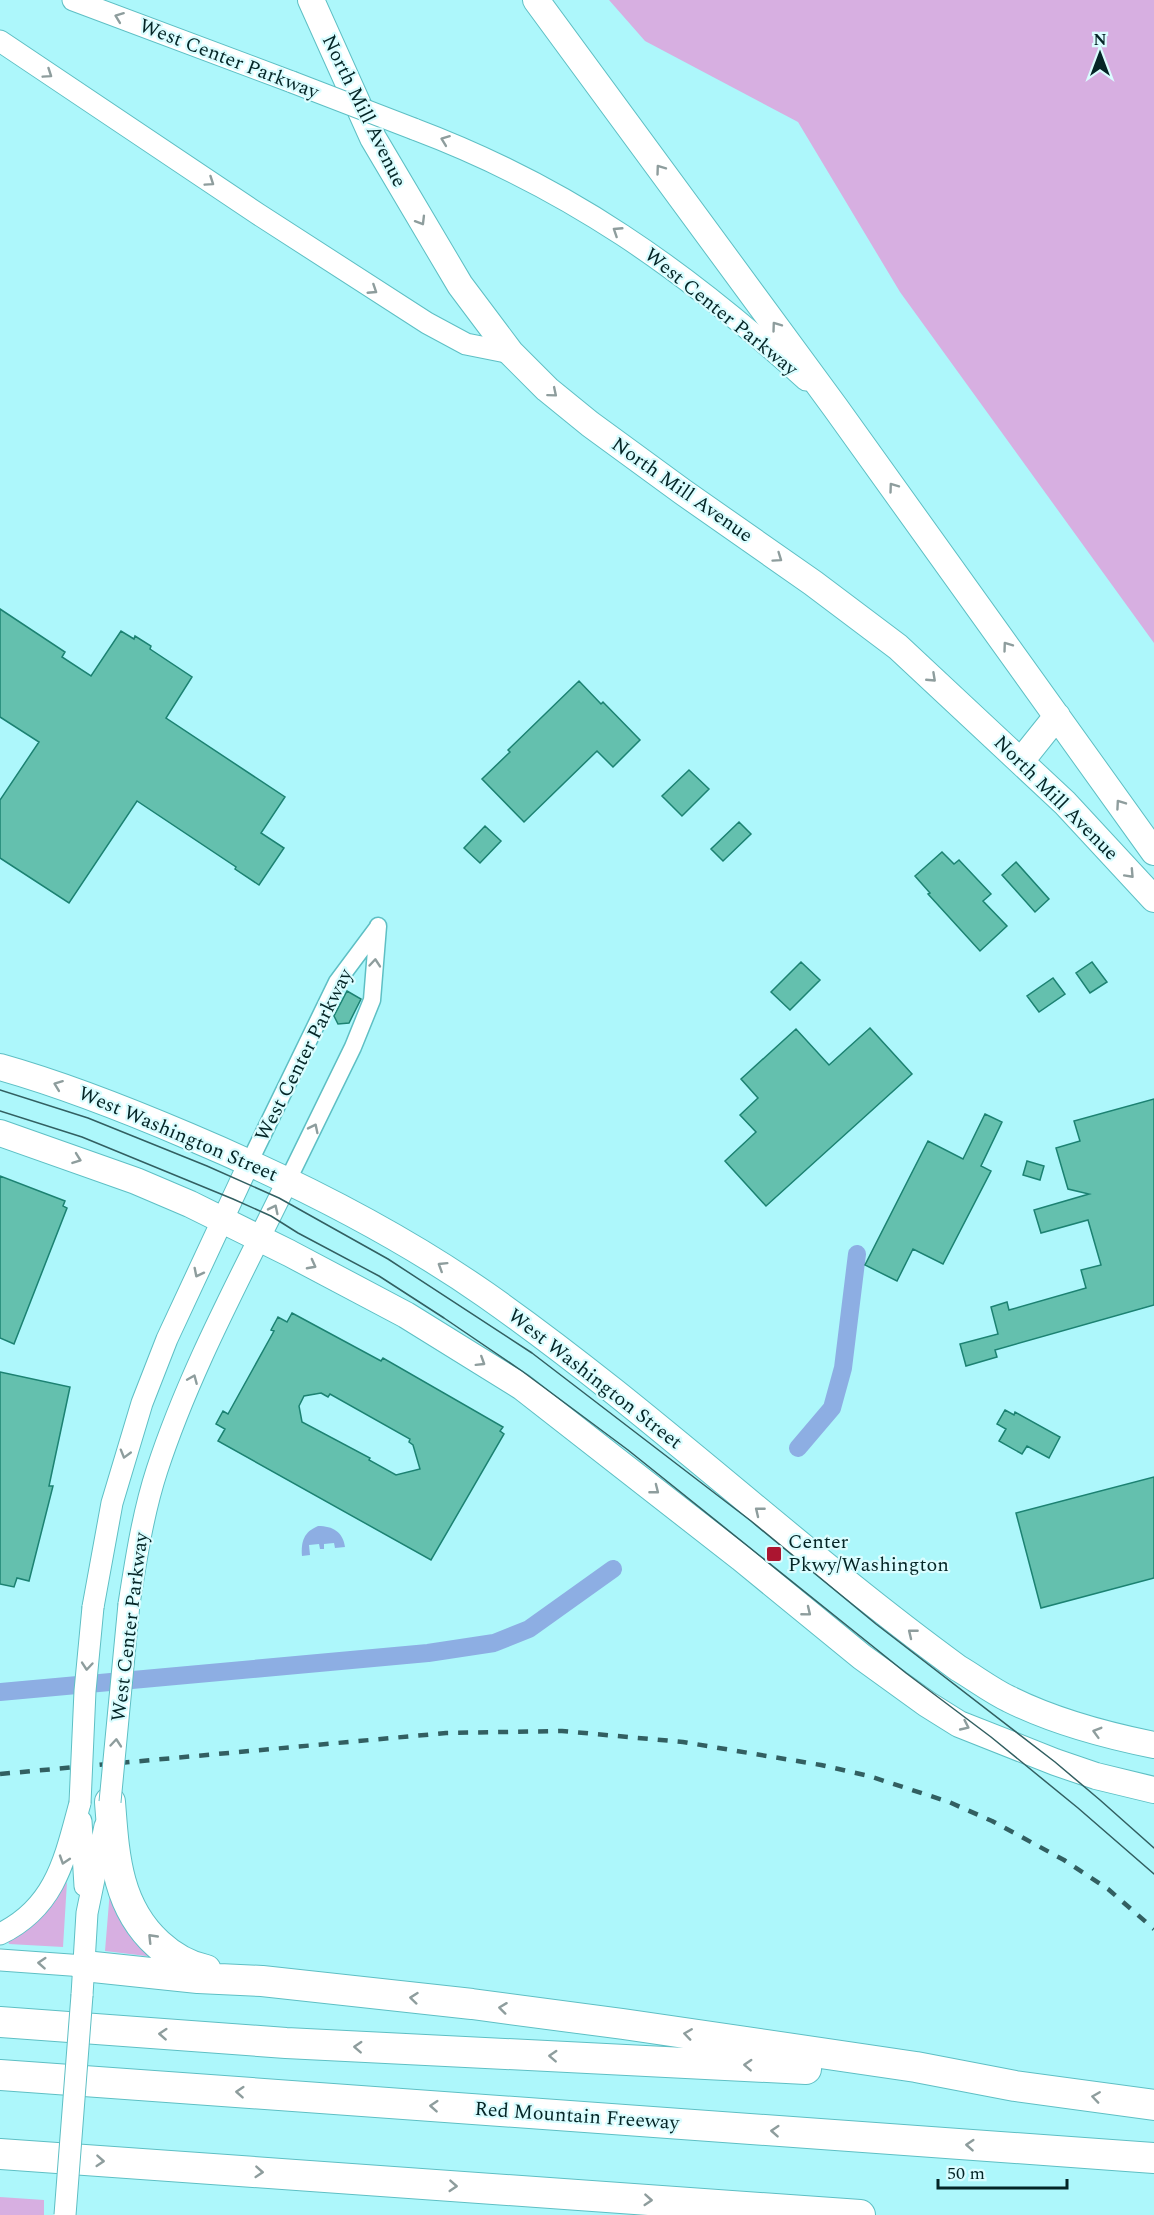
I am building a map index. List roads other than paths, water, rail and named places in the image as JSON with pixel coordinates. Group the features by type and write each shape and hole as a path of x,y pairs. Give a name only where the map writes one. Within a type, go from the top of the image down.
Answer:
{"highway":[{"path":"110,1802 119,1880 131,1909 149,1936 176,1958 200,1968 262,1980 623,2024 916,2067 1015,2086"},
{"path":"83,1980 198,1978 262,1980"},
{"path":"0,2022 309,2044 849,2071 1015,2086 1154,2105"},
{"name":"Red Mountain Freeway","path":"0,2075 1154,2158"},
{"path":"0,2154 860,2215"}],"main road":[{"name":"North Mill Avenue","path":"311,0 373,138 460,285 511,353 548,389 590,424 813,582 898,646 1065,803 1154,899"},
{"name":"North Mill Avenue","path":"536,0 835,407 1154,852"},
{"path":"1021,761 1057,716"},
{"name":"West Washington Street","path":"0,1067 40,1078 153,1121 288,1180 316,1193 441,1266 539,1333 958,1668 1008,1699 1040,1713 1093,1731 1154,1745"},
{"path":"0,1133 136,1181 260,1238 406,1315 522,1387 741,1558 862,1658 927,1704 959,1724 1055,1762 1096,1776 1154,1790"}],"street":[{"name":"West Center Parkway","path":"73,0 414,129 480,155 527,178 632,240 714,300 835,407"},
{"path":"0,41 427,324 476,348 511,353"},
{"name":"West Center Parkway","path":"65,2215 87,1913 80,1803 85,1691 93,1607 104,1539 131,1434 167,1339 337,982 378,926 372,1000 353,1047 196,1372 157,1472 145,1518 129,1604 110,1802 87,1913"},
{"path":"0,1934 34,1910 56,1881 80,1803"},
{"path":"0,1960 83,1980"}],"water":[{"path":"318,1526 328,1527 340,1534 345,1547 335,1548 334,1543 324,1544 324,1549 320,1549 319,1544 309,1545 310,1555 302,1556 304,1538 309,1531"}],"waterway":[{"path":"798,1448 832,1408 843,1368 857,1254"},
{"path":"0,1692 428,1653 494,1643 529,1629 613,1569"}],"tram line":[{"path":"0,1090 88,1118 279,1198 388,1259 532,1353 751,1521 876,1624 1055,1762 1154,1848"},
{"path":"0,1111 82,1137 271,1216 379,1276 444,1318 522,1371 628,1450 906,1673 991,1737 1154,1874"}],"railway":[{"path":"0,1774 446,1733 562,1731 683,1742 821,1765 869,1776 949,1802 992,1821 1064,1860 1108,1889 1154,1929"}],"place":[{"name":"Center Pkwy/Washington","path":"774,1554"}]}
